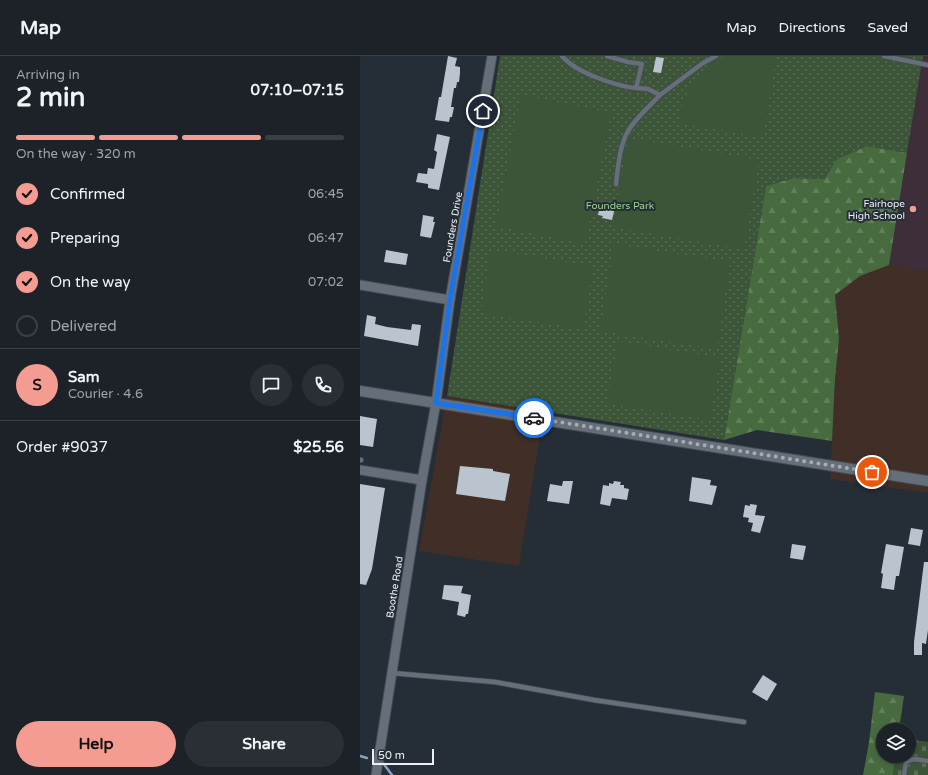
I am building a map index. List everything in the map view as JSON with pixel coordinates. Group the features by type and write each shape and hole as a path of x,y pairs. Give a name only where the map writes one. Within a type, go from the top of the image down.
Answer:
{"street":[{"name":"Founders Drive","path":"436,403 450,300 492,56"},
{"path":"360,285 450,300"},
{"path":"360,391 928,481"},
{"name":"Boothe Road","path":"376,775 422,480 436,403"},
{"path":"360,470 422,480"}],"lane":[{"path":"562,56 568,64 594,76 636,88 648,89 660,95"},
{"path":"607,56 642,64 636,88"},
{"path":"616,184 620,152 626,136 633,124 660,95 703,63 716,56"},
{"path":"884,56 928,65"},
{"path":"392,673 495,682 594,700 744,722"},
{"path":"904,775 906,762 909,760 928,761"}],"shaded area":[{"name":"Fairhope High School","path":"923,56 928,56 928,271 889,265"},
{"path":"889,265 928,271 928,493 830,479 835,379 839,339 835,295 860,276"},
{"path":"447,396 544,411 519,566 419,551"}],"green space":[{"name":"Founders Park","path":"500,56 923,56 907,153 867,146 837,159 824,179 794,178 766,186 724,440 447,396"},
{"path":"726,56 776,56 764,132 758,136 678,123 680,112 693,83 707,67"},
{"path":"521,95 611,113 585,244 496,226"},
{"path":"628,138 759,160 744,249 613,227"},
{"path":"867,146 907,153 889,265 860,276 835,295 839,339 835,379 832,441 757,430 724,440 766,186 794,178 824,179 837,159"},
{"path":"614,244 730,262 717,349 600,331"},
{"path":"491,250 593,266 583,329 481,313"},
{"path":"618,341 720,358 710,420 607,403"},
{"path":"875,692 904,696 900,723 876,723 876,763 895,763 893,775 863,775 869,742"},
{"path":"916,740 928,742 928,775 893,775 895,763 916,763"}],"building":[{"path":"448,56 457,58 455,66 460,67 459,82 457,82 456,88 454,88 451,107 454,107 452,117 450,117 449,122 435,120 439,97 441,97"},
{"path":"656,57 664,58 661,73 653,72"},
{"path":"437,134 450,137 439,190 428,188 428,184 416,182 418,173 427,174 428,168 434,169 437,152 434,150"},
{"path":"604,205 615,207 612,220 602,218 603,216 598,215 600,206"},
{"path":"423,215 434,217 433,222 435,222 431,238 420,236"},
{"path":"386,250 408,254 406,265 384,262"},
{"path":"367,315 376,317 375,324 387,327 411,330 412,324 421,325 418,346 364,336"},
{"path":"360,416 377,419 373,447 360,445"},
{"path":"460,466 493,469 493,471 510,474 505,501 456,494"},
{"path":"692,477 711,480 710,485 717,486 712,505 689,501"},
{"path":"563,481 573,481 569,504 547,501 550,484 562,486"},
{"path":"614,481 621,482 620,485 624,485 624,488 629,489 627,500 612,498 610,506 600,504 603,485 609,486 609,483 613,484"},
{"path":"360,484 385,488 372,569 366,585 360,584"},
{"path":"750,504 757,505 755,515 765,516 760,533 751,531 753,523 748,522 749,518 743,517 745,505 750,506"},
{"path":"911,528 923,530 920,546 908,544"},
{"path":"792,544 806,546 803,560 790,558"},
{"path":"886,544 904,547 899,576 896,576 894,590 881,588 883,574 881,573"},
{"path":"924,562 928,562 928,630 926,644 922,643 922,655 914,655 914,642"},
{"path":"444,585 463,586 461,593 471,595 468,614 466,614 465,617 457,615 459,602 442,599"},
{"path":"763,675 777,684 767,701 752,692"}],"waterway":[{"path":"360,756 367,758"},
{"path":"383,763 392,775"}],"way so far":[{"path":"534,418 872,472"}],"place":[{"name":"Fairhope High School","path":"913,209"}],"route":[{"path":"483,111 450,300 436,403 534,418"}]}
